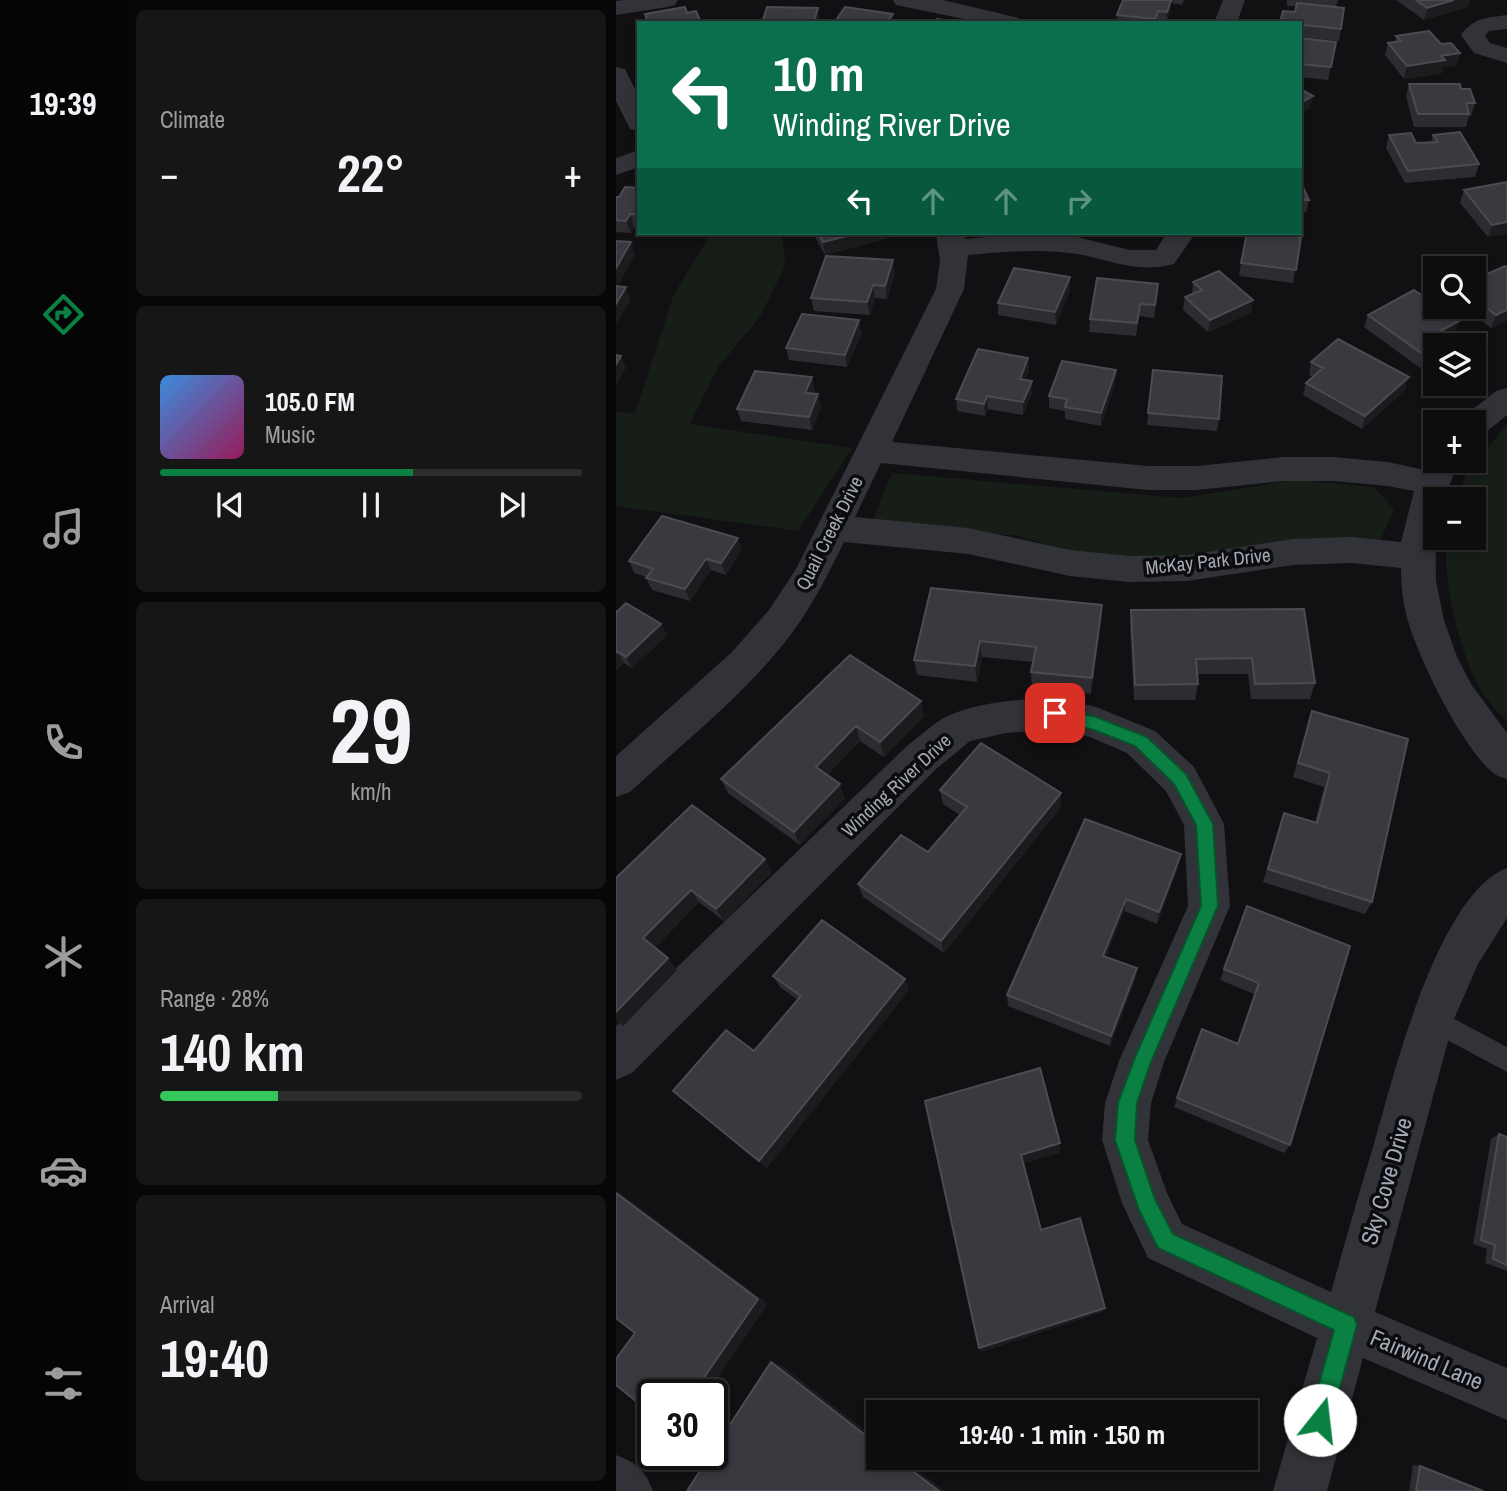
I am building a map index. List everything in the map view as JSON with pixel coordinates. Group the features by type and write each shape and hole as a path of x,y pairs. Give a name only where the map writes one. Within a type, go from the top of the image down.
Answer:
{"street":[{"path":"616,8 667,0"},
{"path":"904,0 967,11 1004,21"},
{"path":"1226,21 1234,0"},
{"path":"1507,22 1482,24 1474,35 1482,48 1507,56"},
{"path":"616,167 634,139 617,76"},
{"path":"952,240 1013,243 1085,239 1130,259 1164,258 1180,235"},
{"name":"Quail Creek Drive","path":"616,780 752,654 782,620 810,576 950,289 954,267 952,240"},
{"path":"1486,416 1507,399"},
{"path":"871,451 1148,478 1197,478 1284,469 1333,469 1388,474 1423,473"},
{"path":"1438,473 1421,515 1416,556 1419,597 1433,645 1454,689 1483,734 1507,762"},
{"name":"McKay Park Drive","path":"834,528 968,541 1070,563 1129,569 1187,568 1293,552 1351,550 1416,556"},
{"name":"Winding River Drive","path":"616,1057 922,757 959,728 1006,717 1055,713 1096,723 1141,742 1180,779 1205,824 1209,906 1142,1062 1128,1103 1125,1140 1146,1203 1165,1241 1346,1325"},
{"name":"Sky Cove Drive","path":"1300,1491 1432,1019 1455,959 1485,912 1507,887"},
{"name":"Fairwind Lane","path":"1346,1325 1507,1394"},
{"path":"616,1482 626,1491"}],"lane":[{"path":"1432,1019 1507,1060"}],"shaded area":[{"path":"707,235 782,235 785,266 760,317 718,367 690,424 852,448 798,531 616,506 616,412 635,413 674,294 707,240"},
{"path":"1507,424 1507,722 1483,693 1467,661 1454,617 1447,572 1446,550 1486,550 1486,487 1462,487 1467,473 1486,473 1486,450"},
{"path":"892,473 1181,498 1296,480 1374,487 1394,509 1380,541 1305,538 1185,561 1092,558 1019,536 872,522"}],"building":[{"path":"1123,0 1171,0 1167,12 1158,11 1155,19 1117,15"},
{"path":"1416,0 1454,0 1427,8"},
{"path":"1297,3 1344,8 1341,29 1304,25 1302,29 1302,21 1280,21 1283,11 1295,12"},
{"path":"685,7 687,13 696,11 700,21 647,21 645,14"},
{"path":"767,7 818,8 814,21 763,21"},
{"path":"845,7 893,14 888,21 835,21"},
{"path":"1429,31 1441,44 1451,43 1460,53 1441,56 1445,60 1407,66 1388,43 1401,41 1396,36"},
{"path":"1302,38 1336,42 1331,67 1302,64"},
{"path":"1409,84 1460,84 1461,89 1470,89 1475,103 1466,103 1469,114 1418,114"},
{"path":"1302,90 1313,96 1302,102"},
{"path":"1460,132 1479,164 1408,171 1389,135 1411,133 1416,143 1438,142 1433,135"},
{"path":"1507,182 1507,222 1492,225 1464,190"},
{"path":"1302,185 1309,200 1302,200"},
{"path":"625,187 637,188 637,215 630,214 626,221 616,220 616,197 619,197"},
{"path":"819,235 851,235 823,242"},
{"path":"1247,235 1301,237 1296,270 1241,263"},
{"path":"616,241 631,242 616,268"},
{"path":"826,256 893,260 885,286 873,285 867,302 811,298"},
{"path":"1505,266 1507,268 1507,310 1496,315 1486,307 1486,275"},
{"path":"1014,268 1070,277 1055,312 998,303"},
{"path":"1219,271 1253,300 1210,320 1185,297 1202,290 1193,282"},
{"path":"1097,278 1158,284 1155,305 1140,304 1137,323 1090,319"},
{"path":"616,286 626,287 616,304"},
{"path":"1414,290 1423,296 1423,319 1459,321 1437,333 1423,333 1423,354 1368,315"},
{"path":"802,314 859,320 845,355 786,348"},
{"path":"1338,339 1409,377 1365,416 1306,383 1323,368 1311,362"},
{"path":"978,349 1028,358 1020,379 1032,381 1023,402 987,396 984,404 956,399"},
{"path":"1062,361 1116,370 1101,413 1065,407 1067,399 1049,396"},
{"path":"1153,370 1222,376 1219,419 1148,413"},
{"path":"755,371 812,377 805,393 818,394 809,417 737,409"},
{"path":"662,516 738,538 721,563 706,559 685,589 646,578 653,569 629,561"},
{"path":"931,588 1102,605 1092,678 1031,672 1036,647 980,641 975,666 914,660"},
{"path":"626,603 661,624 626,657 616,653 616,611"},
{"path":"1304,609 1315,683 1255,684 1252,658 1196,659 1198,684 1135,685 1131,610"},
{"path":"850,655 921,701 880,742 856,726 816,767 840,784 794,832 721,779"},
{"path":"1312,711 1408,739 1372,902 1268,869 1284,813 1317,823 1330,773 1298,763"},
{"path":"981,743 1061,793 941,941 858,884 901,835 928,852 967,807 940,790"},
{"path":"692,805 765,859 716,909 691,890 643,938 668,958 616,1012 616,878"},
{"path":"1085,819 1181,854 1159,912 1126,899 1103,956 1137,968 1111,1036 1007,995"},
{"path":"1247,906 1350,946 1290,1145 1177,1098 1202,1029 1238,1044 1259,983 1224,969"},
{"path":"822,920 905,979 759,1161 673,1091 726,1030 754,1051 801,996 773,976"},
{"path":"1040,1068 1060,1143 1021,1155 1041,1230 1080,1218 1105,1308 979,1348 925,1101"},
{"path":"1499,1134 1507,1137 1507,1265 1493,1259 1495,1245 1481,1240"},
{"path":"616,1193 758,1299 703,1379 637,1379 637,1402 616,1385 616,1359 635,1333 616,1318"},
{"path":"771,1362 866,1436 866,1470 911,1470 939,1491 687,1491 701,1470 728,1470 728,1428"},
{"path":"1420,1466 1483,1491 1416,1491"}],"route":[{"path":"1055,713 1096,723 1141,742 1180,779 1205,824 1209,906 1142,1062 1128,1103 1125,1140 1146,1203 1165,1241 1346,1325 1320,1420"}]}
